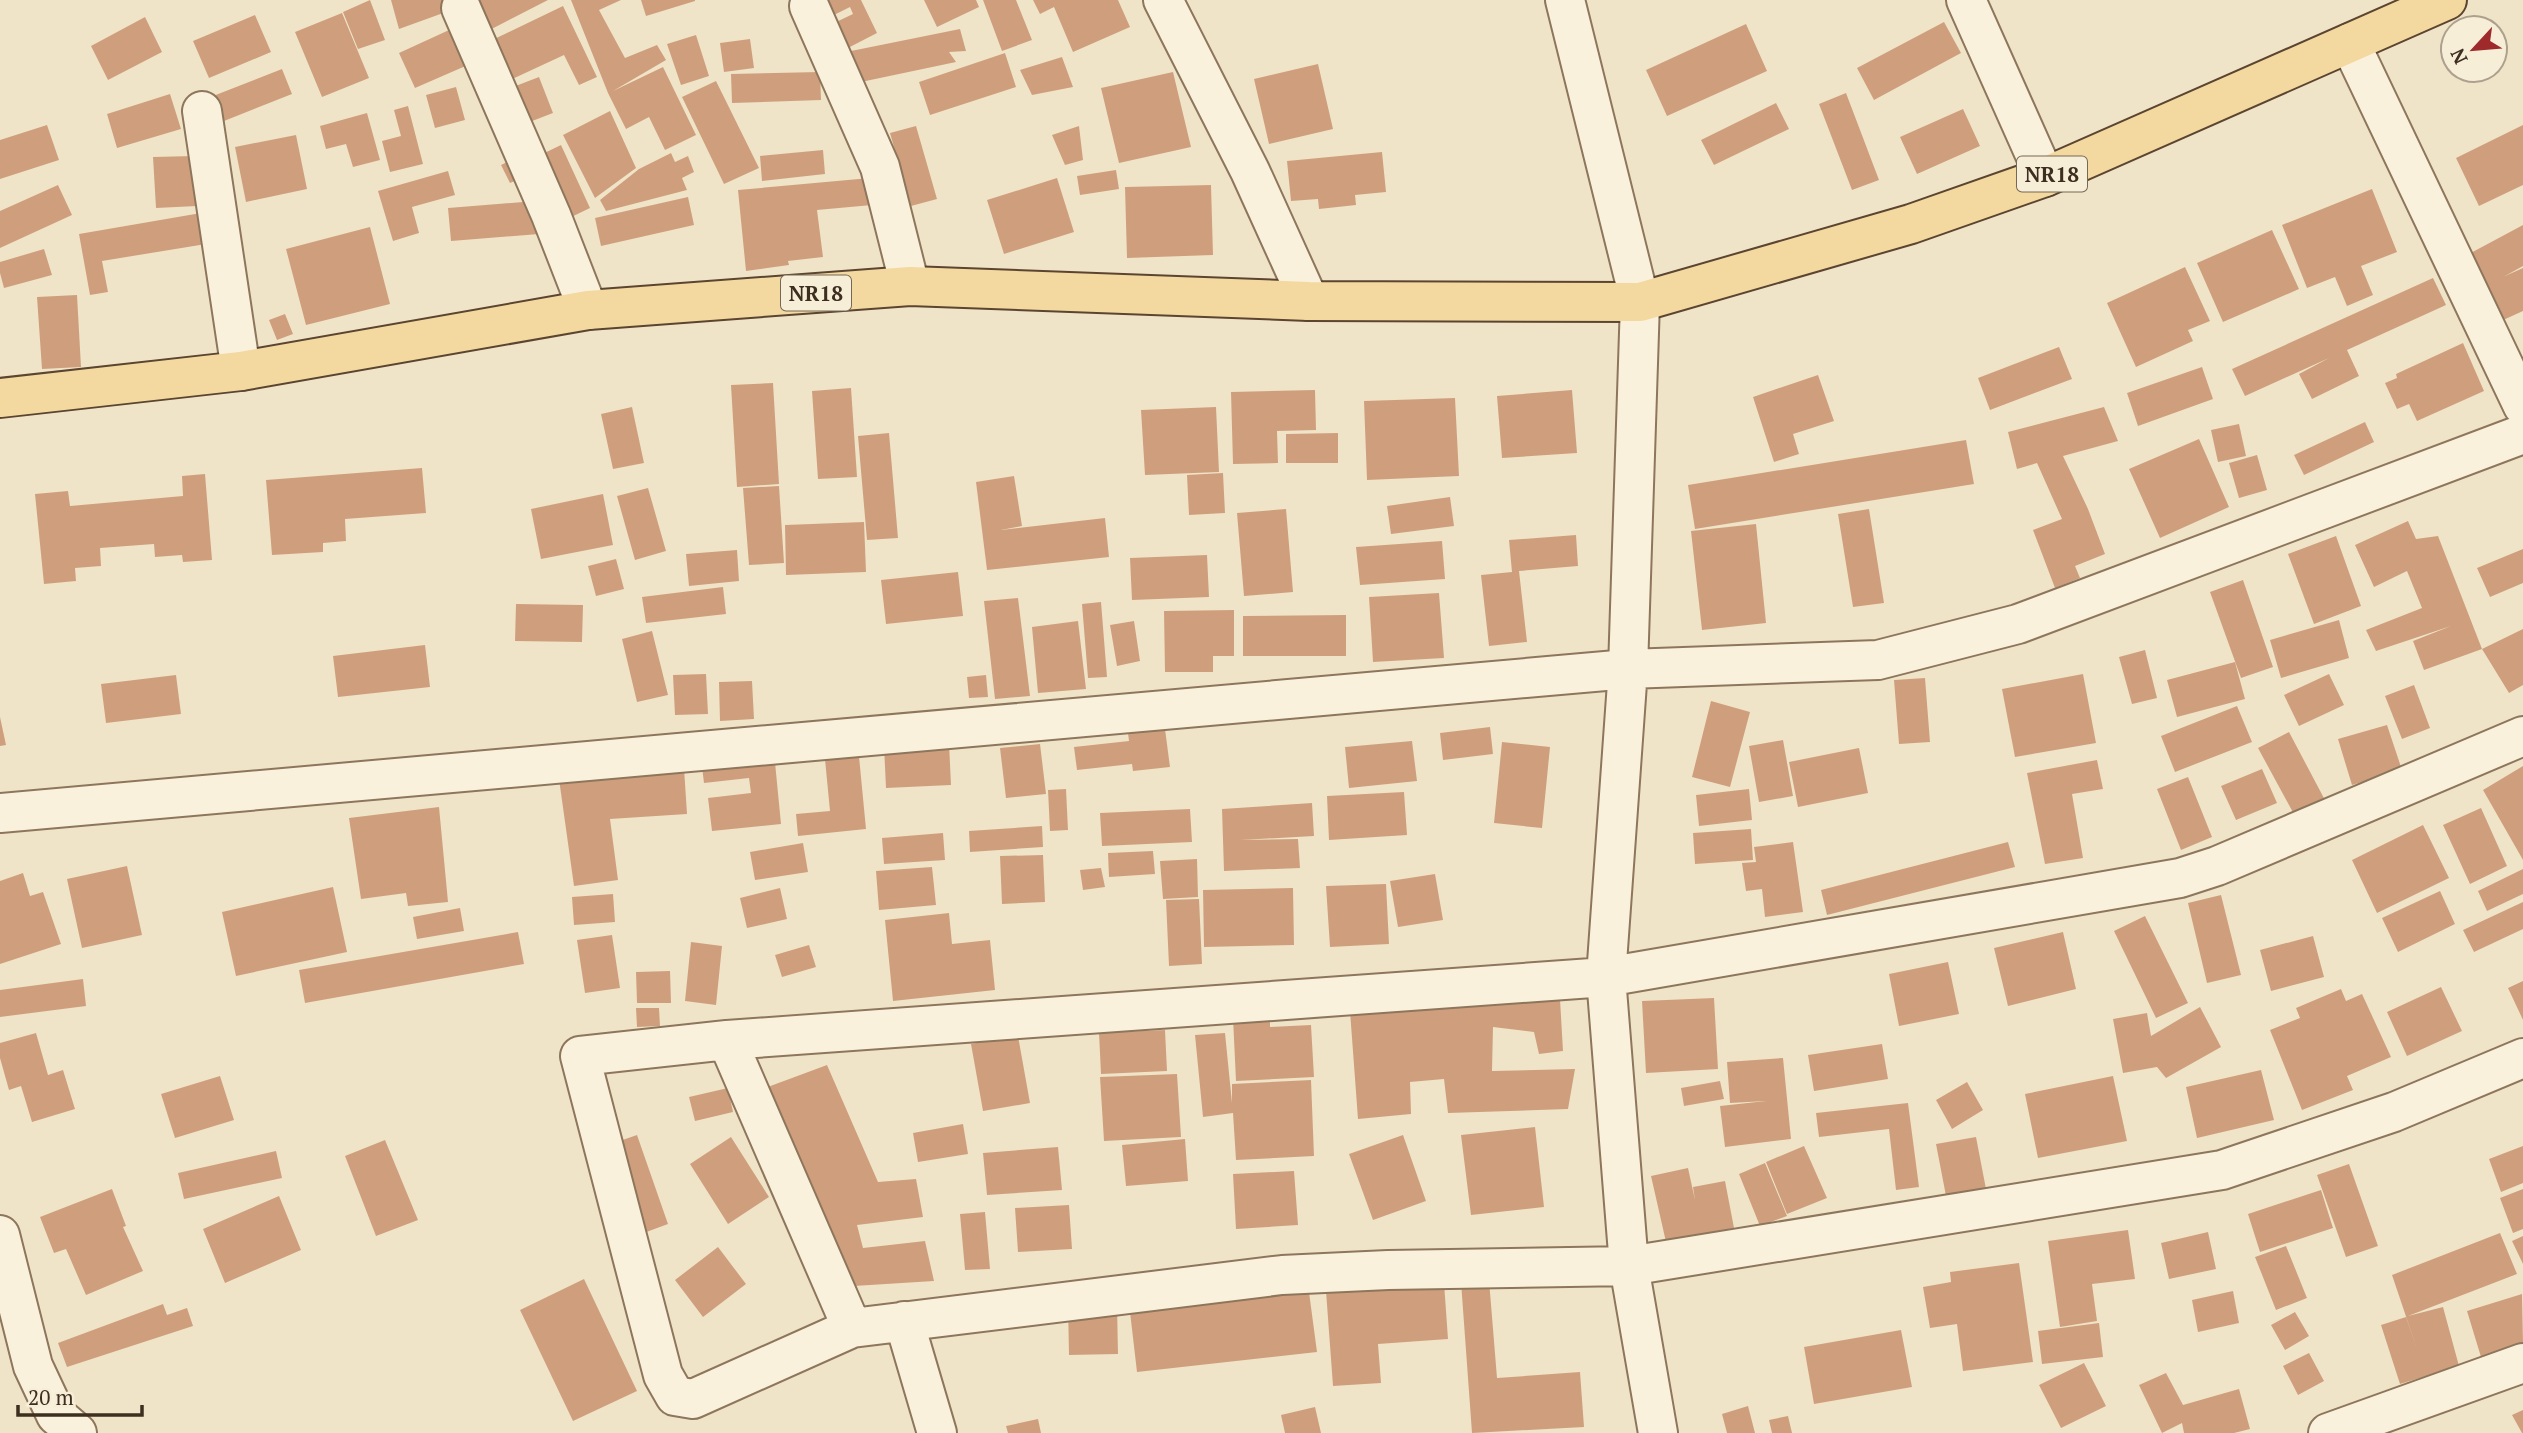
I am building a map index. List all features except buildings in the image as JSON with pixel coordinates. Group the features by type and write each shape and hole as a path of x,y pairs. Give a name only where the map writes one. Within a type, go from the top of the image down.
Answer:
{"main road":[{"name":"NR18","path":"0,398 241,371 588,310 910,286 1309,301 1640,302 1911,224 2045,177 2447,0"}],"street":[{"path":"1163,0 1250,171 1309,301"},
{"path":"1565,0 1640,302 1628,668 1606,977 1629,1266 1658,1433"},
{"path":"1966,0 2045,177"},
{"path":"809,6 880,167 910,286"},
{"path":"461,8 551,215 588,310"},
{"path":"2350,43 2523,406"},
{"path":"202,111 241,371"},
{"path":"0,813 1628,668 1878,660 2018,624 2523,434"},
{"path":"2523,736 2217,866 2180,877 1606,977 727,1040 580,1056 663,1376 675,1396 693,1399 852,1328 1282,1275 1388,1270 1629,1266 2222,1170 2394,1112 2523,1058"},
{"path":"727,1040 852,1328"},
{"path":"0,1236 33,1366 56,1415 77,1433"},
{"path":"904,1321 937,1433"},
{"path":"2328,1433 2523,1363"}]}
